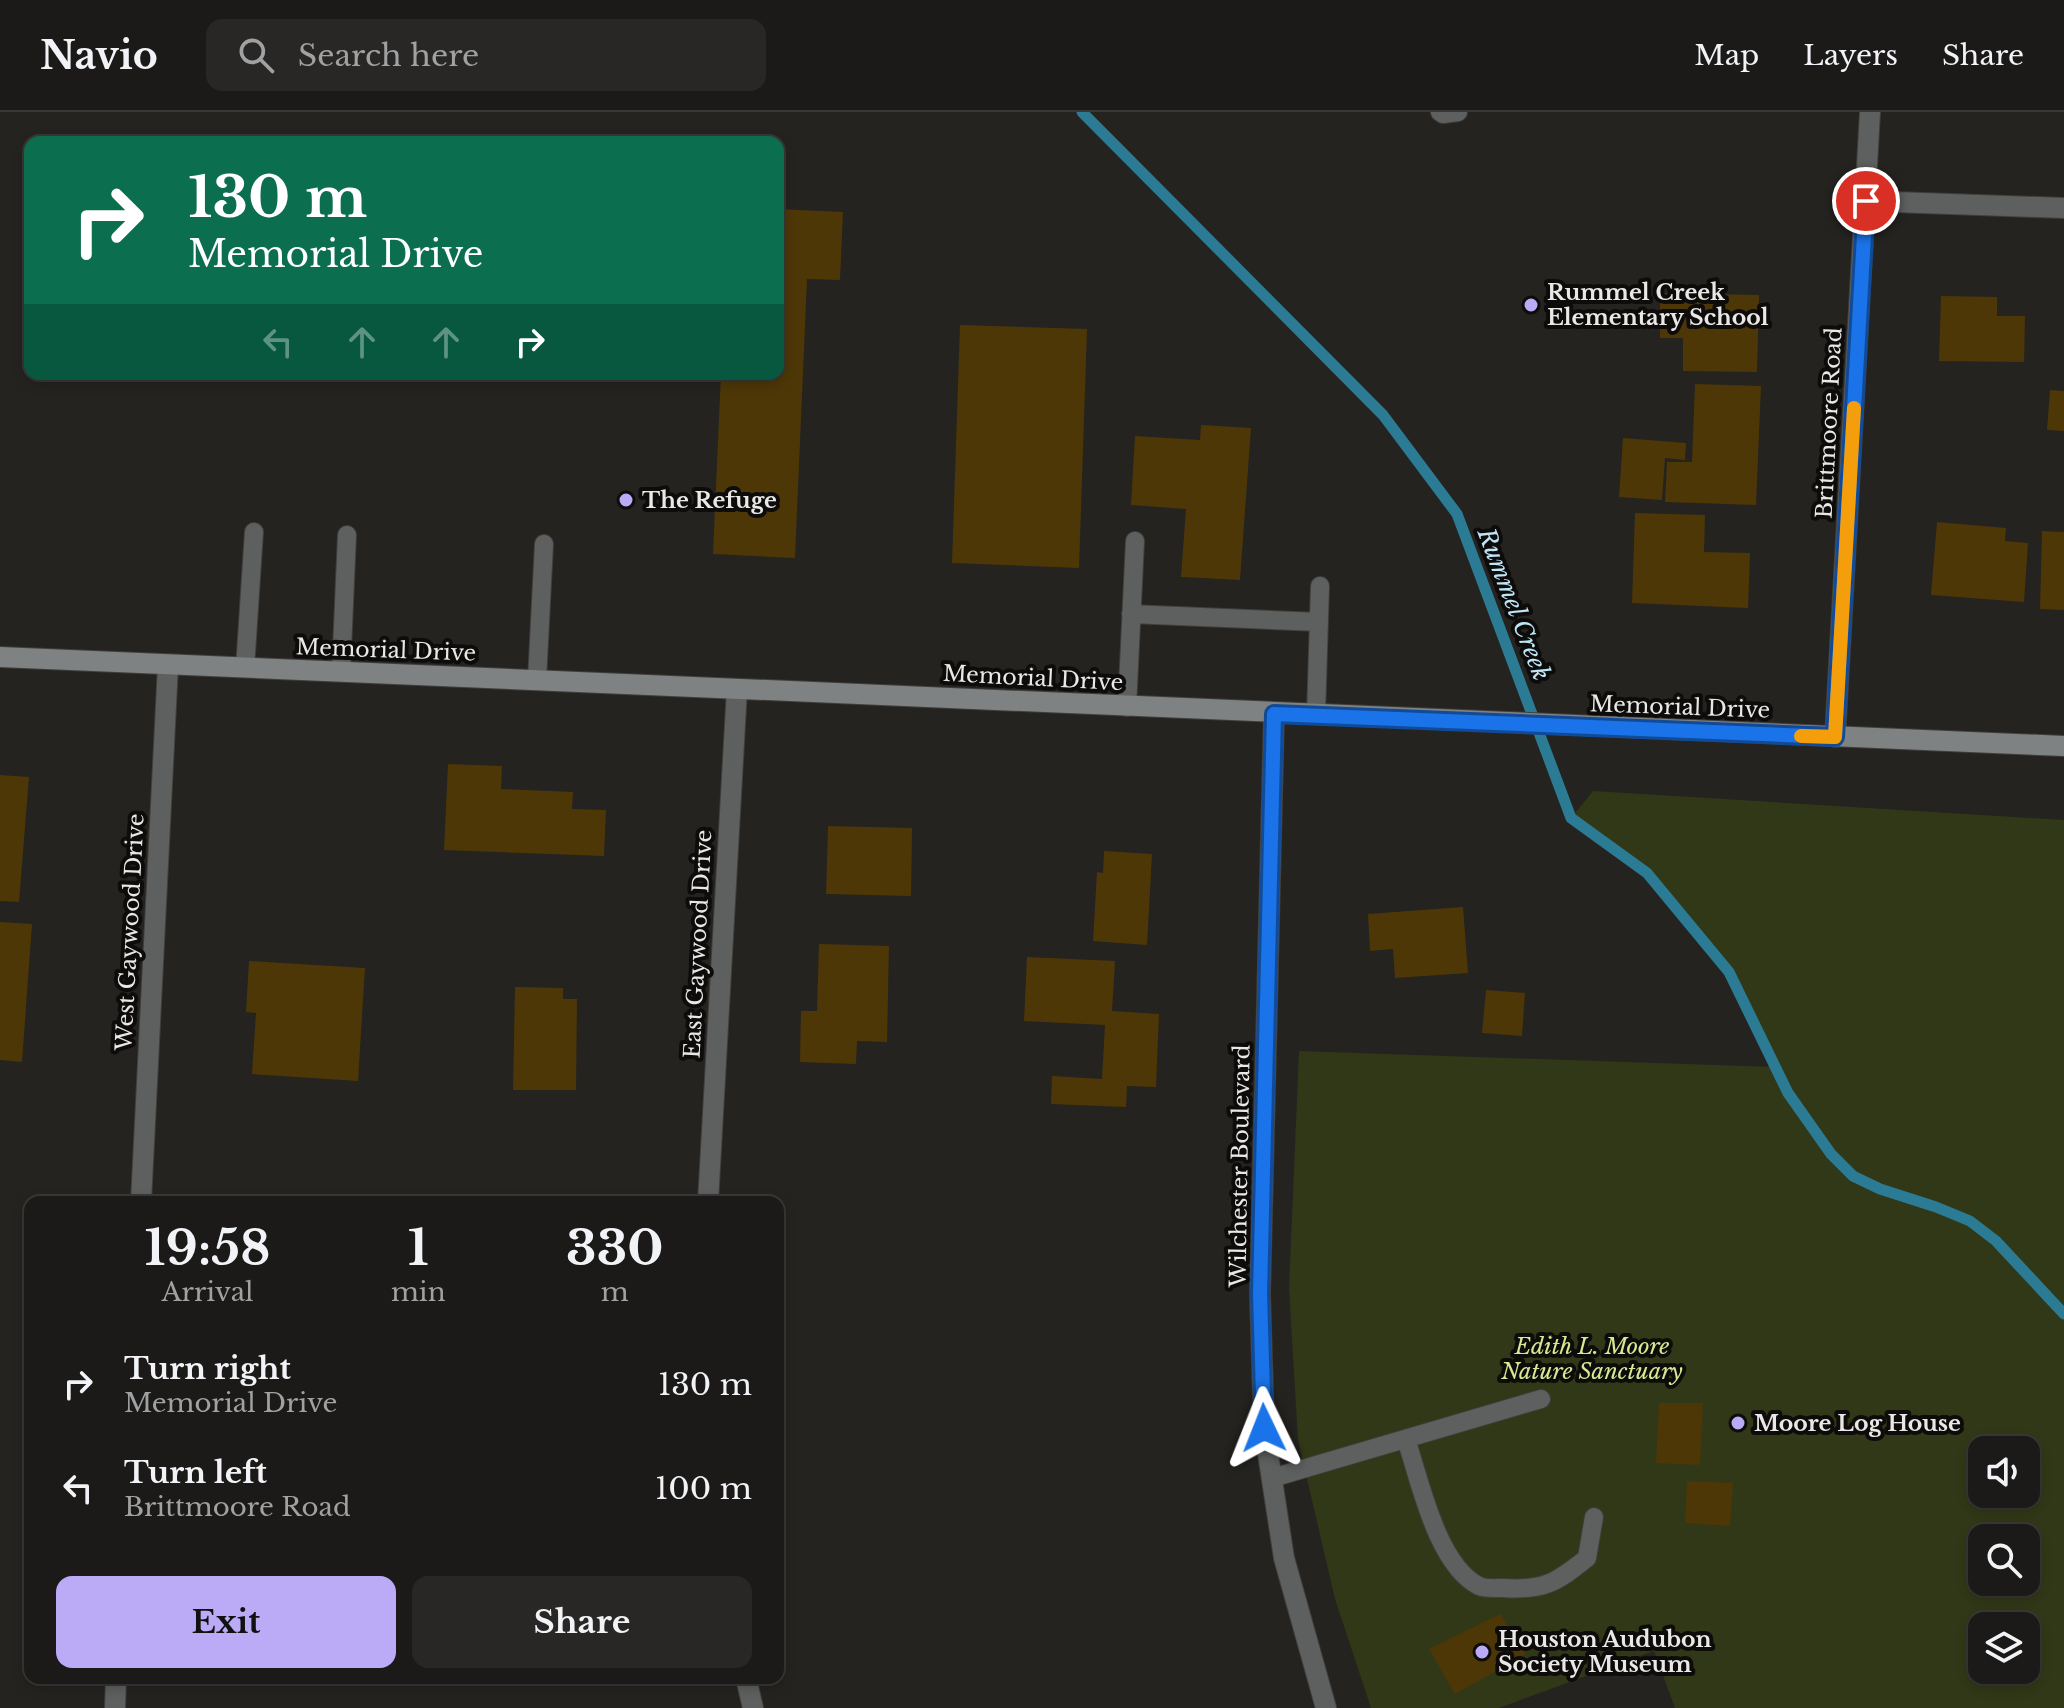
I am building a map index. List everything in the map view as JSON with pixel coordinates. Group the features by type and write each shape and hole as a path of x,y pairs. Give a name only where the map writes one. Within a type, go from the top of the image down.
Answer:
{"main road":[{"name":"Memorial Drive","path":"0,657 2064,746"}],"street":[{"name":"Brittmoore Road","path":"1835,737 1870,112"},
{"path":"1866,201 2064,208"},
{"name":"West Gaywood Drive","path":"141,1196 168,665"},
{"name":"East Gaywood Drive","path":"708,1196 737,689"},
{"name":"Wilchester Boulevard","path":"1274,714 1260,1294 1264,1428 1284,1558 1326,1708"},
{"path":"115,1708 116,1684"},
{"path":"747,1684 753,1708"}],"lane":[{"path":"1440,112 1458,112"},
{"path":"245,668 254,532"},
{"path":"341,672 347,535"},
{"path":"1127,707 1135,541"},
{"path":"537,680 544,544"},
{"path":"1316,715 1320,586"},
{"path":"1131,614 1319,622"},
{"path":"1272,1478 1541,1399"},
{"path":"1406,1439 1434,1522 1453,1564 1480,1587 1516,1589 1555,1583 1587,1558 1594,1517"}],"green space":[{"name":"Edith L. Moore Nature Sanctuary","path":"1593,791 2064,820 2064,1708 1675,1708 1654,1651 1499,1708 1371,1708 1335,1599 1298,1440 1289,1288 1299,1051 1774,1067 1729,972 1647,873 1571,818"}],"building":[{"path":"784,209 843,212 840,280 807,279 795,558 713,554 721,380 784,380"},
{"path":"1660,293 1759,295 1757,372 1683,371 1683,338 1660,338"},
{"path":"1941,296 1997,297 1997,316 2025,316 2024,362 1939,361"},
{"path":"960,325 1087,329 1079,568 952,563"},
{"path":"1695,384 1761,386 1756,505 1665,502 1667,462 1692,462"},
{"path":"2050,390 2064,391 2064,431 2047,430"},
{"path":"1201,425 1251,428 1240,580 1181,577 1186,509 1131,505 1135,436 1200,440"},
{"path":"1623,438 1686,443 1685,460 1665,458 1662,500 1619,497"},
{"path":"1635,513 1705,515 1704,552 1750,553 1748,608 1632,603"},
{"path":"1937,522 2006,528 2005,541 2028,543 2024,602 1931,595"},
{"path":"2042,531 2064,532 2064,610 2040,609"},
{"path":"448,764 502,766 501,789 573,792 572,809 606,810 604,856 444,850"},
{"path":"0,775 29,777 19,902 0,901"},
{"path":"828,826 912,828 911,896 826,894"},
{"path":"1104,851 1152,854 1147,945 1093,941 1097,872 1103,873"},
{"path":"1463,907 1468,973 1395,978 1393,949 1370,951 1368,914"},
{"path":"0,922 32,924 22,1062 0,1060"},
{"path":"819,944 889,946 887,1042 857,1041 856,1064 800,1062 801,1011 817,1011"},
{"path":"1027,957 1115,961 1112,1011 1159,1014 1156,1087 1127,1086 1126,1107 1051,1104 1052,1076 1102,1079 1105,1025 1024,1021"},
{"path":"249,961 365,968 358,1081 252,1074 256,1013 246,1012"},
{"path":"515,987 563,988 563,999 577,999 576,1090 513,1090"},
{"path":"1486,990 1525,993 1522,1036 1482,1033"},
{"path":"1659,1403 1703,1403 1700,1465 1656,1463"},
{"path":"1687,1481 1733,1483 1730,1526 1685,1523"},
{"path":"1500,1614 1526,1654 1455,1694 1429,1649"}],"waterway":[{"name":"Rummel Creek","path":"1082,112 1383,415 1457,514 1571,818 1647,873 1729,972 1788,1093 1831,1154 1853,1176 1880,1189 1970,1221 1996,1241 2064,1314"}],"slow traffic":[{"path":"1801,736 1835,737 1854,408"}],"place":[{"name":"Rummel Creek Elementary School","path":"1531,305"},
{"name":"The Refuge","path":"626,500"},
{"name":"Moore Log House","path":"1738,1423"},
{"name":"Houston Audubon Society Museum","path":"1482,1652"}],"route":[{"path":"1264,1428 1260,1294 1274,714 1835,737 1866,201"}]}
